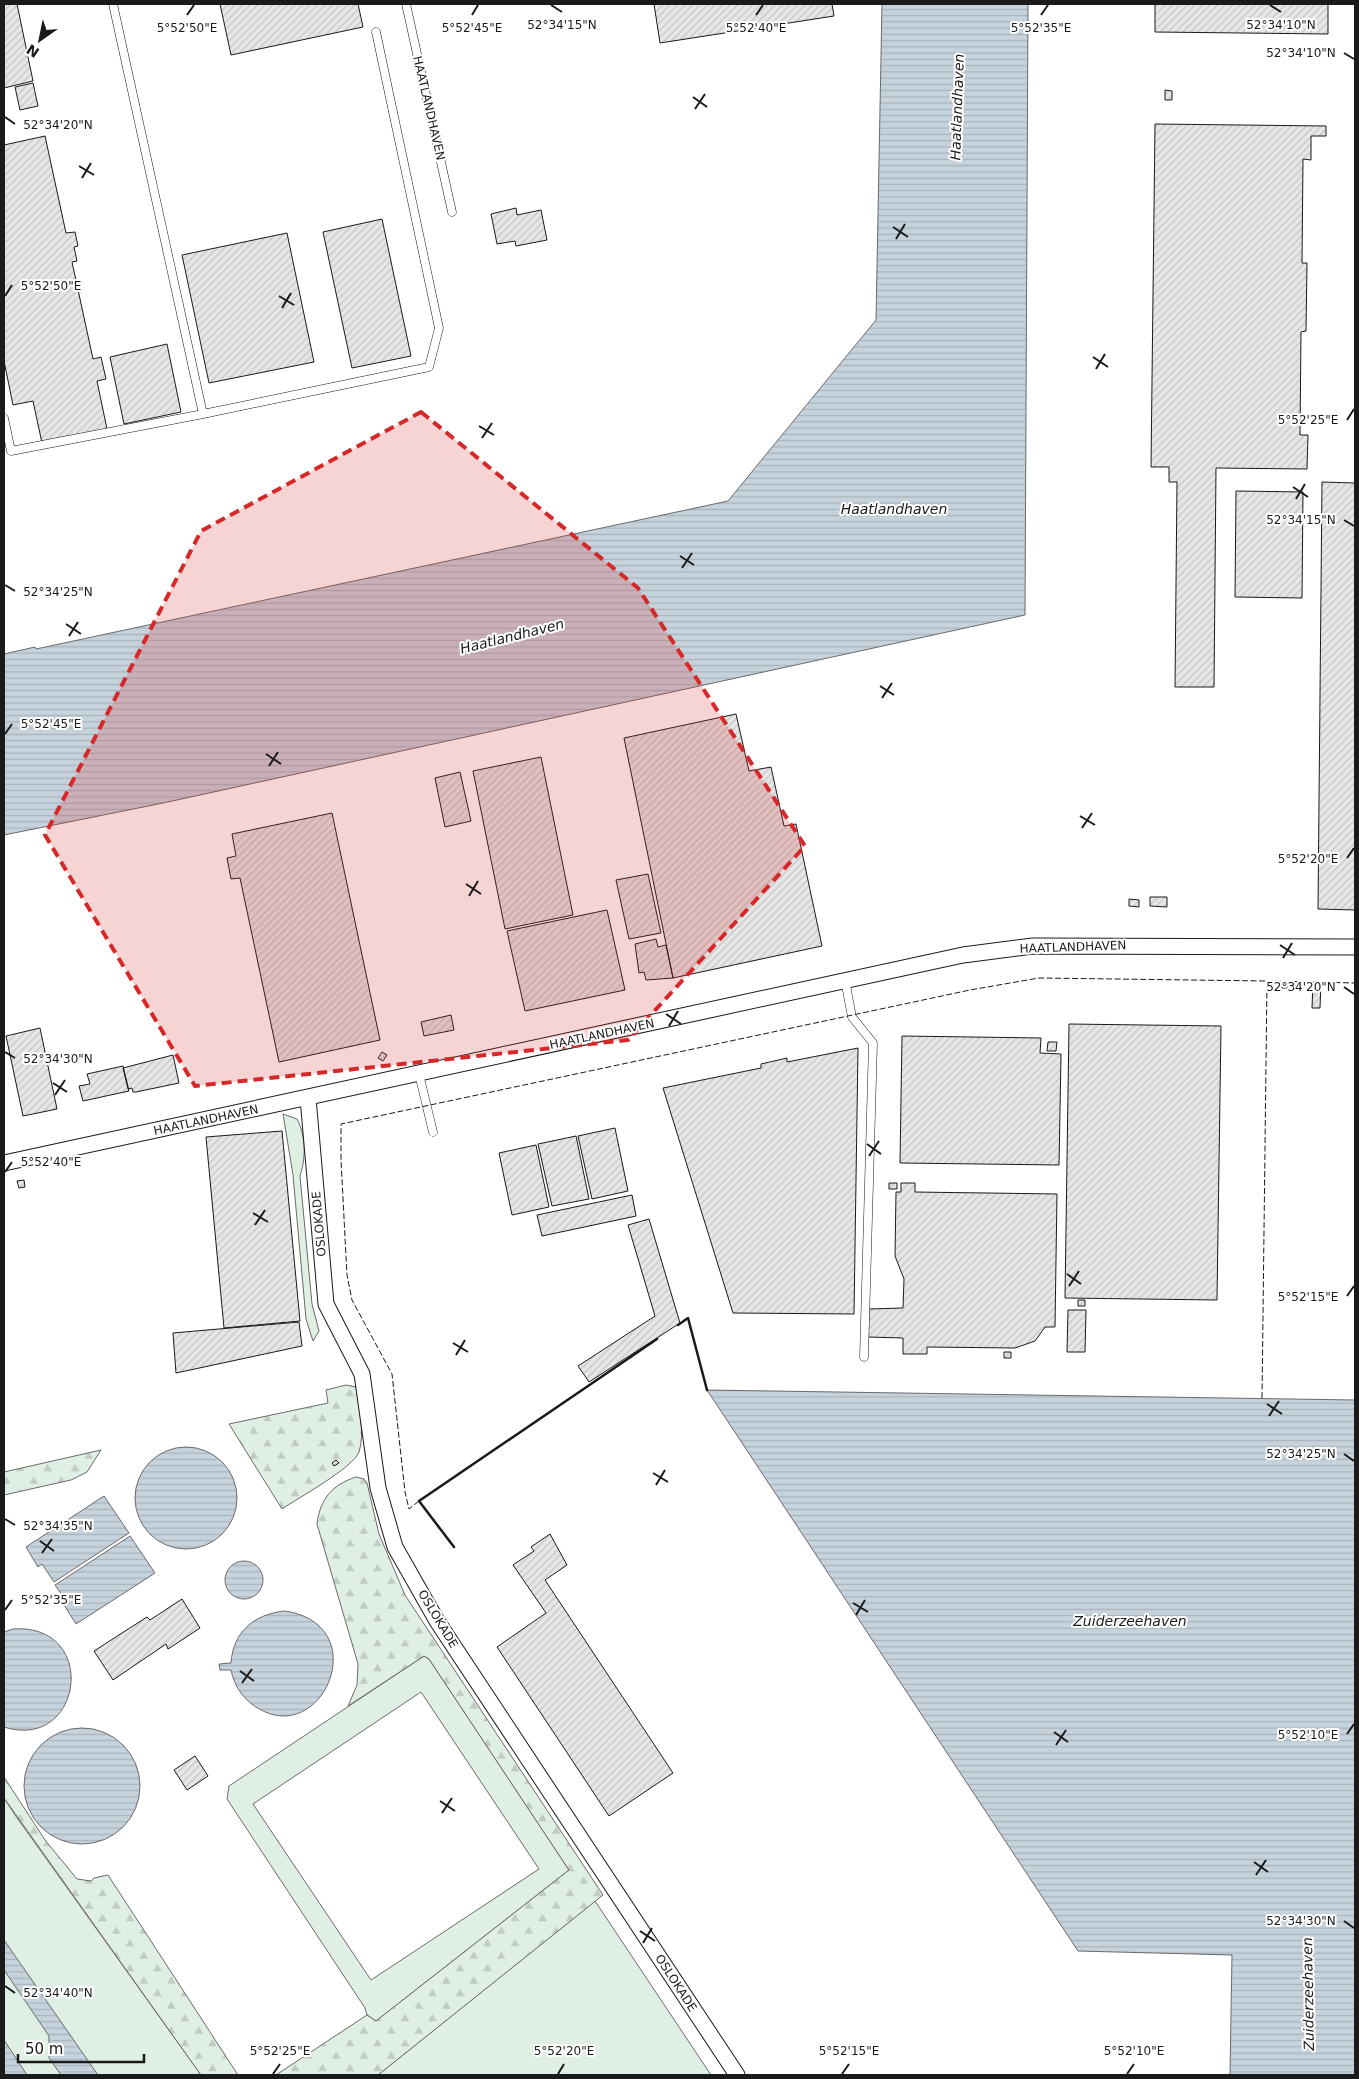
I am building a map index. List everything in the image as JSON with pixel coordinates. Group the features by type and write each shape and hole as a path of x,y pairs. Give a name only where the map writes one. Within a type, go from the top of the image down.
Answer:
{"street":[{"name":"HAATLANDHAVEN","path":"4,1163 963,955 1033,946 1355,947"},
{"name":"OSLOKADE","path":"308,1098 326,1304 362,1374 378,1488 395,1547 437,1621 737,2075"}],"lane":[{"path":"113,4 203,414"},
{"name":"HAATLANDHAVEN","path":"406,4 452,212"},
{"path":"4,418 11,451 203,414 429,367 439,328 376,32"},
{"path":"845,980 852,1017 873,1043 864,1357"},
{"path":"419,1074 433,1132"}],"highlighted area":[{"path":"421,412 638,588 805,846 628,1040 195,1086 45,835 201,531"}],"green space":[{"path":"283,1114 297,1119 303,1140 304,1155 300,1176 312,1304 319,1331 313,1341 306,1319 293,1175"},
{"path":"346,1385 356,1387 361,1429 359,1452 355,1459 347,1466 282,1509 229,1424 328,1403 326,1390"},
{"path":"101,1450 87,1472 71,1480 4,1495 4,1472"},
{"path":"356,1477 364,1479 367,1483 379,1534 405,1595 603,1895 378,2075 276,2075 367,2015 376,2021 569,1870 429,1659 424,1656 348,1706 357,1685 358,1664 317,1524 324,1500 340,1484"},
{"path":"424,1656 429,1659 569,1870 376,2021 367,2015 365,2008 227,1799 229,1786","holes":["421,1692 539,1869 371,1980 253,1804"]},
{"path":"4,1777 45,1840 77,1879 91,1881 94,1878 108,1875 238,2075 201,2075 4,1798"},
{"path":"4,1798 15,1815 201,2075 4,2075"},
{"path":"595,1901 711,2075 378,2075"}],"water":[{"name":"Haatlandhaven","path":"882,4 1028,4 1025,615 163,803 4,835 4,654 35,647 36,649 728,501 876,320"},
{"name":"Zuiderzeehaven","path":"707,1390 1355,1400 1355,2075 1230,2075 1232,1955 1078,1951"},
{"path":"186,1447 205,1451 222,1462 233,1479 237,1498 233,1517 222,1534 205,1545 186,1549 167,1545 150,1534 139,1517 135,1498 139,1479 150,1462 167,1451"},
{"path":"104,1496 129,1533 54,1582 42,1564 38,1567 26,1547"},
{"path":"130,1536 155,1573 76,1624 64,1605 67,1602 55,1585"},
{"path":"244,1561 258,1566 263,1580 258,1594 244,1599 230,1594 225,1580 230,1566"},
{"path":"285,1611 313,1621 328,1638 333,1659 329,1680 318,1699 301,1712 280,1716 256,1707 247,1700 239,1691 231,1670 220,1670 219,1664 231,1663 236,1642 247,1626 264,1616"},
{"path":"13,1629 41,1633 59,1645 69,1664 71,1685 65,1705 51,1721 31,1730 4,1727 4,1632"},
{"path":"82,1728 104,1732 123,1745 136,1764 140,1786 136,1808 123,1827 104,1840 82,1844 60,1840 41,1827 28,1808 24,1786 28,1764 41,1745 60,1732"},
{"path":"4,1940 98,2075 61,2075 49,2058 49,2036 4,1970"},
{"path":"4,2040 27,2075 4,2075"}],"building":[{"path":"4,4 17,4 33,81 4,88"},
{"path":"220,4 358,4 363,27 231,55"},
{"path":"654,4 832,4 834,16 660,43"},
{"path":"1155,4 1328,4 1328,34 1155,32"},
{"path":"33,83 38,106 20,110 15,87"},
{"path":"1165,90 1172,91 1172,100 1165,100"},
{"path":"1155,124 1326,126 1326,136 1311,136 1311,160 1303,159 1302,263 1307,263 1306,331 1301,332 1300,435 1308,435 1307,469 1216,468 1214,687 1175,687 1177,482 1169,482 1169,467 1151,467"},
{"path":"45,136 66,233 75,232 78,246 74,247 77,261 72,262 93,359 101,357 106,379 97,381 107,429 42,443 33,401 13,405 4,361 4,145"},
{"path":"516,208 517,215 541,210 547,240 516,246 515,241 497,244 491,214"},
{"path":"382,219 411,356 352,368 323,232"},
{"path":"287,233 314,362 209,383 182,255"},
{"path":"167,344 181,412 124,424 110,357"},
{"path":"1322,482 1355,483 1355,910 1318,909"},
{"path":"1236,491 1303,492 1302,598 1235,597"},
{"path":"736,714 749,771 771,767 784,826 796,824 822,946 673,978 624,738"},
{"path":"541,757 573,915 505,929 473,771"},
{"path":"460,772 471,821 445,827 435,778"},
{"path":"332,813 380,1040 279,1062 240,878 231,879 227,858 236,856 232,834"},
{"path":"648,874 661,933 629,939 616,880"},
{"path":"1150,897 1167,897 1167,907 1150,906"},
{"path":"1129,899 1139,900 1139,907 1129,906"},
{"path":"607,910 625,990 525,1011 507,931"},
{"path":"656,939 658,947 666,945 673,978 646,980 644,972 639,973 635,944"},
{"path":"1282,982 1288,982 1288,988 1282,988"},
{"path":"1313,982 1321,982 1320,1008 1312,1008"},
{"path":"451,1015 454,1030 424,1036 421,1022"},
{"path":"1069,1024 1221,1026 1217,1300 1065,1298"},
{"path":"40,1028 57,1109 23,1116 6,1036"},
{"path":"902,1036 1041,1038 1040,1053 1061,1054 1059,1165 900,1163"},
{"path":"1048,1042 1057,1042 1056,1051 1047,1051"},
{"path":"858,1048 854,1314 733,1313 663,1088 761,1068 761,1064 787,1058 787,1062"},
{"path":"382,1052 387,1055 383,1061 378,1058"},
{"path":"173,1055 179,1083 136,1092 133,1092 132,1088 128,1089 123,1068"},
{"path":"123,1066 129,1091 83,1101 79,1086 90,1084 87,1074"},
{"path":"615,1128 628,1191 592,1199 578,1136"},
{"path":"282,1131 300,1321 224,1328 206,1137"},
{"path":"576,1136 589,1199 552,1206 538,1144"},
{"path":"536,1145 549,1207 512,1215 499,1153"},
{"path":"24,1180 25,1187 19,1188 17,1181"},
{"path":"889,1183 897,1183 897,1189 889,1189"},
{"path":"901,1183 915,1183 915,1192 1057,1194 1055,1327 1045,1327 1035,1341 1015,1348 927,1347 927,1354 903,1354 903,1338 868,1337 869,1309 903,1308 904,1279 895,1256 896,1192 901,1192"},
{"path":"632,1195 636,1216 542,1236 537,1215"},
{"path":"649,1219 680,1323 589,1382 578,1366 655,1316 628,1225"},
{"path":"1078,1300 1085,1300 1085,1306 1078,1306"},
{"path":"1068,1310 1086,1310 1085,1352 1067,1352"},
{"path":"299,1322 302,1346 176,1373 173,1333"},
{"path":"1004,1352 1011,1352 1011,1358 1004,1358"},
{"path":"336,1460 339,1463 334,1466 332,1463"},
{"path":"550,1534 567,1565 545,1580 673,1773 609,1816 497,1647 546,1613 513,1565 534,1551 531,1547"},
{"path":"182,1599 200,1628 168,1649 166,1644 113,1680 94,1651 147,1617 150,1620"},
{"path":"195,1756 208,1776 187,1790 174,1770"}],"fence":[{"path":"419,1501 409,1509 405,1492 392,1374 352,1300 347,1275 341,1124 970,990 1039,978 1267,981"},
{"path":"1262,1398 1267,981 1355,983"}],"wall":[{"path":"678,1325 688,1318 707,1390"},
{"path":"454,1547 419,1501 657,1339"}]}
